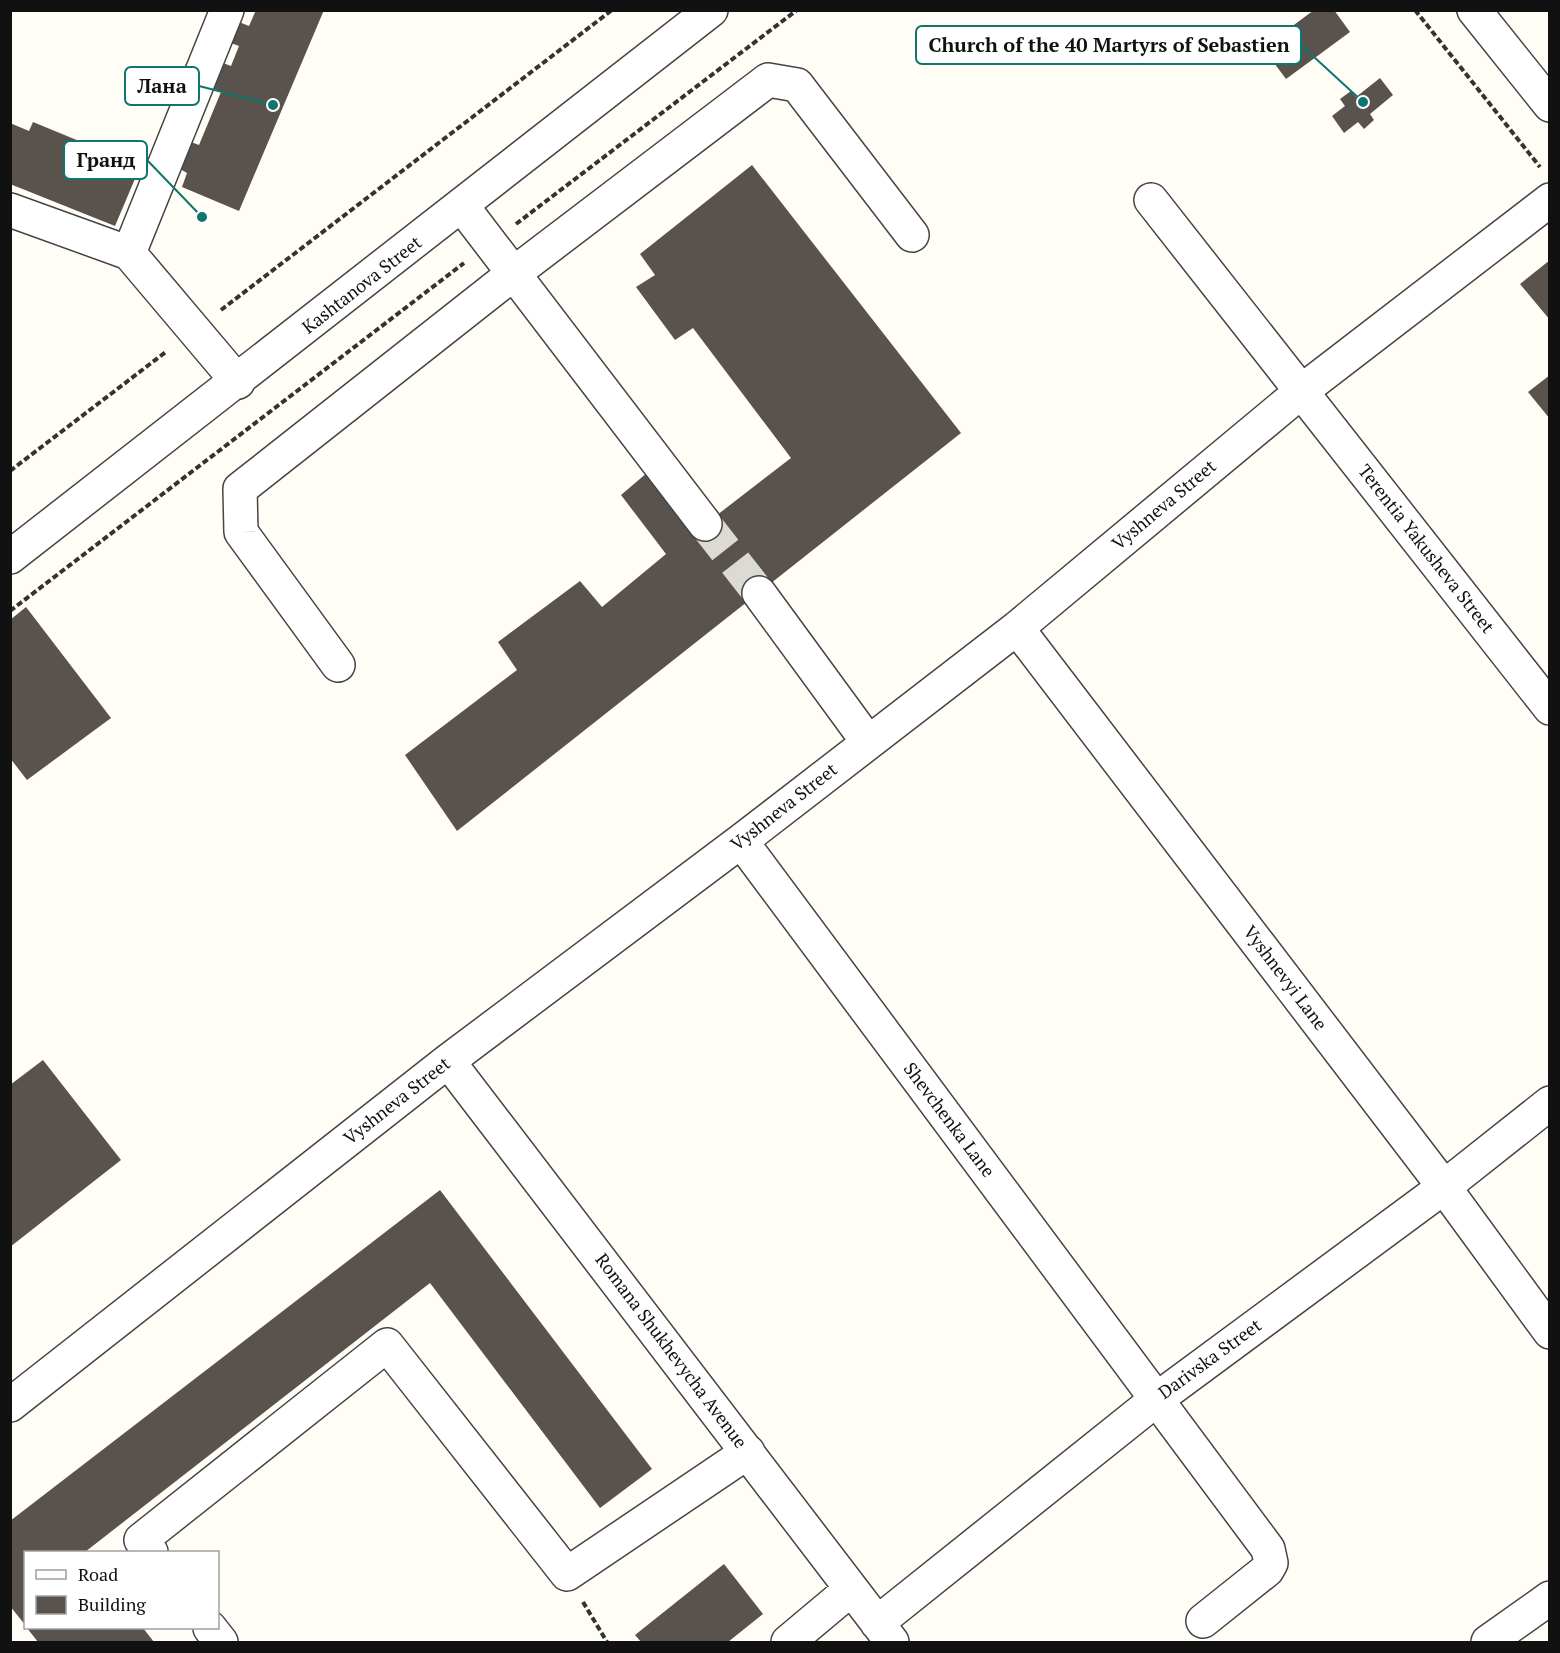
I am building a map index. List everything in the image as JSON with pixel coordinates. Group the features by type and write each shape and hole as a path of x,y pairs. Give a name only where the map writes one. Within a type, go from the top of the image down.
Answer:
{"street":[{"path":"129,252 227,10"},
{"name":"Kashtanova Street","path":"10,557 238,382 711,10"},
{"path":"1474,10 1550,105"},
{"path":"338,665 241,532 240,489 513,274 768,80 797,84 912,235"},
{"name":"Vyshneva Street","path":"10,1404 448,1061 741,841 1017,628 1546,185"},
{"name":"Terentia Yakusheva Street","path":"1150,200 1303,390 1550,708"},
{"path":"462,206 705,524"},
{"path":"10,210 129,252 238,382"},
{"path":"759,594 868,742"},
{"name":"Vyshnevyi Lane","path":"1017,628 1444,1186 1550,1332"},
{"name":"Shevchenka Lane","path":"741,841 1268,1549 1270,1556 1268,1570 1203,1621"},
{"name":"Romana Shukhevycha Avenue","path":"448,1061 885,1633"},
{"name":"Darivska Street","path":"885,1633 1157,1399 1444,1186 1550,1103"},
{"path":"150,1551 141,1540 387,1345 567,1574 748,1452"},
{"path":"788,1642 850,1590"},
{"path":"1488,1642 1550,1598"},
{"path":"211,1629 221,1642"}],"path":[{"path":"10,471 612,10"},
{"path":"10,611 797,10"},
{"path":"1415,10 1546,185"},
{"path":"567,1574 607,1642"}],"building":[{"path":"256,10 324,10 239,211 182,187 187,173 180,169 191,142 199,145 221,92 213,88 223,63 231,66 239,46 231,43 239,22 249,26"},
{"path":"1314,10 1334,10 1350,32 1286,79 1263,48"},
{"path":"1380,78 1393,95 1370,114 1374,120 1364,129 1358,122 1344,133 1332,116 1345,106 1340,99 1351,91 1356,97"},
{"path":"33,122 113,155 109,163 137,174 115,226 10,184 10,123 29,131"},
{"path":"752,165 961,433 457,831 405,755 517,670 498,642 580,581 602,607 666,554 621,495 648,472 695,532 791,458 693,328 675,340 636,287 655,275 640,254"},
{"path":"1550,260 1550,320 1520,284"},
{"path":"1550,375 1550,419 1528,392"},
{"path":"26,607 111,718 27,780 10,758 10,620"},
{"path":"43,1060 121,1160 10,1247 10,1085"},
{"path":"440,1190 652,1469 600,1508 430,1283 86,1551 24,1551 24,1624 10,1606 10,1521"},
{"path":"724,1564 763,1614 728,1642 641,1642 635,1635"},
{"path":"28,1629 144,1629 154,1642 38,1642"}],"tunnel":[{"path":"705,524 759,593"}],"place":[{"name":"Church of the 40 Martyrs of Sebastien","path":"1363,102"},
{"name":"Лана","path":"273,105"},
{"name":"Гранд","path":"202,217"}]}
